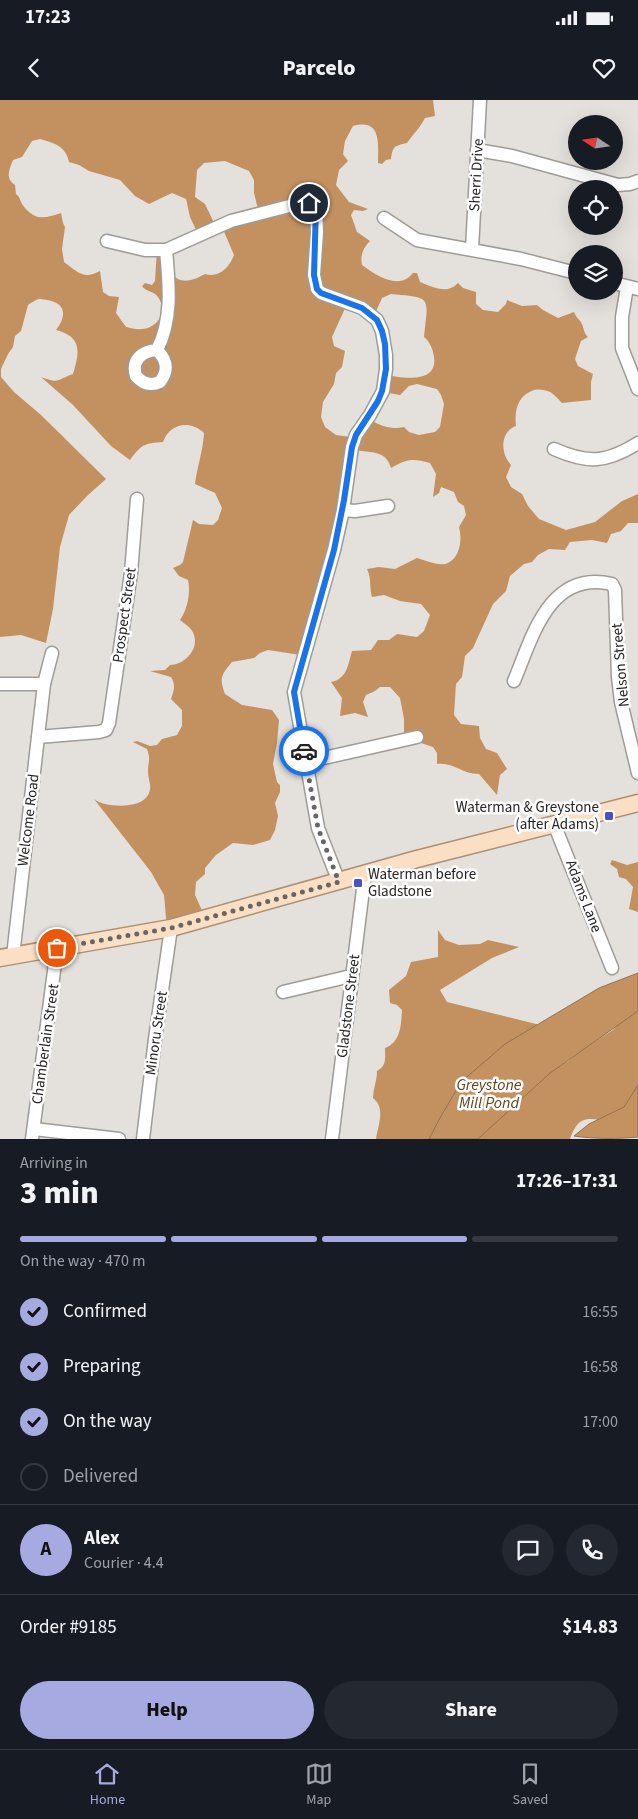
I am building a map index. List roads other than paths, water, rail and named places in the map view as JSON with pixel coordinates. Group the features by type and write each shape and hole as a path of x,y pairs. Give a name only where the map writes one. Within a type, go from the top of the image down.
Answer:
{"main road":[{"path":"7,957 171,928 339,882 365,873 638,803"}],"street":[{"name":"Sherri Drive","path":"472,249 480,100"},
{"path":"477,150 530,161 618,185 638,181"},
{"path":"107,241 146,250 166,250 230,221 301,203 309,203 316,207 314,275 317,289 321,293 369,312 380,326 385,344 386,369 382,391 370,415 356,435 352,447 343,510 326,584 294,692 318,828 339,882"},
{"path":"384,218 417,240 521,259 568,271"},
{"path":"157,350 167,319 170,300 166,250"},
{"path":"632,288 622,317 622,348 638,388"},
{"path":"554,449 573,458 598,460 619,453 638,443"},
{"name":"Prospect Street","path":"38,737 106,730 109,723 131,573 137,500"},
{"path":"343,510 355,511 388,506"},
{"name":"Nelson Street","path":"514,681 542,616 560,594 587,582 605,582 613,586 621,702 638,773"},
{"name":"Welcome Road","path":"7,957 44,684 52,653"},
{"path":"0,684 44,684"},
{"path":"306,762 418,737"},
{"name":"Adams Lane","path":"554,824 612,968"},
{"name":"Gladstone Street","path":"332,1139 365,873"},
{"name":"Minoru Street","path":"143,1139 171,928"},
{"name":"Chamberlain Street","path":"33,1134 57,948"},
{"path":"283,992 352,976"},
{"path":"33,1134 119,1139"}],"water":[{"name":"Greystone Mill Pond","path":"638,973 638,1011 550,1073 478,1139 429,1139 461,1082 505,1044 599,988"},
{"path":"638,1085 638,1137 590,1138 574,1136 589,1124 624,1107"}],"place":[{"name":"Waterman & Greystone (after Adams)","path":"609,816"},
{"name":"Waterman before Gladstone","path":"358,883"}]}
